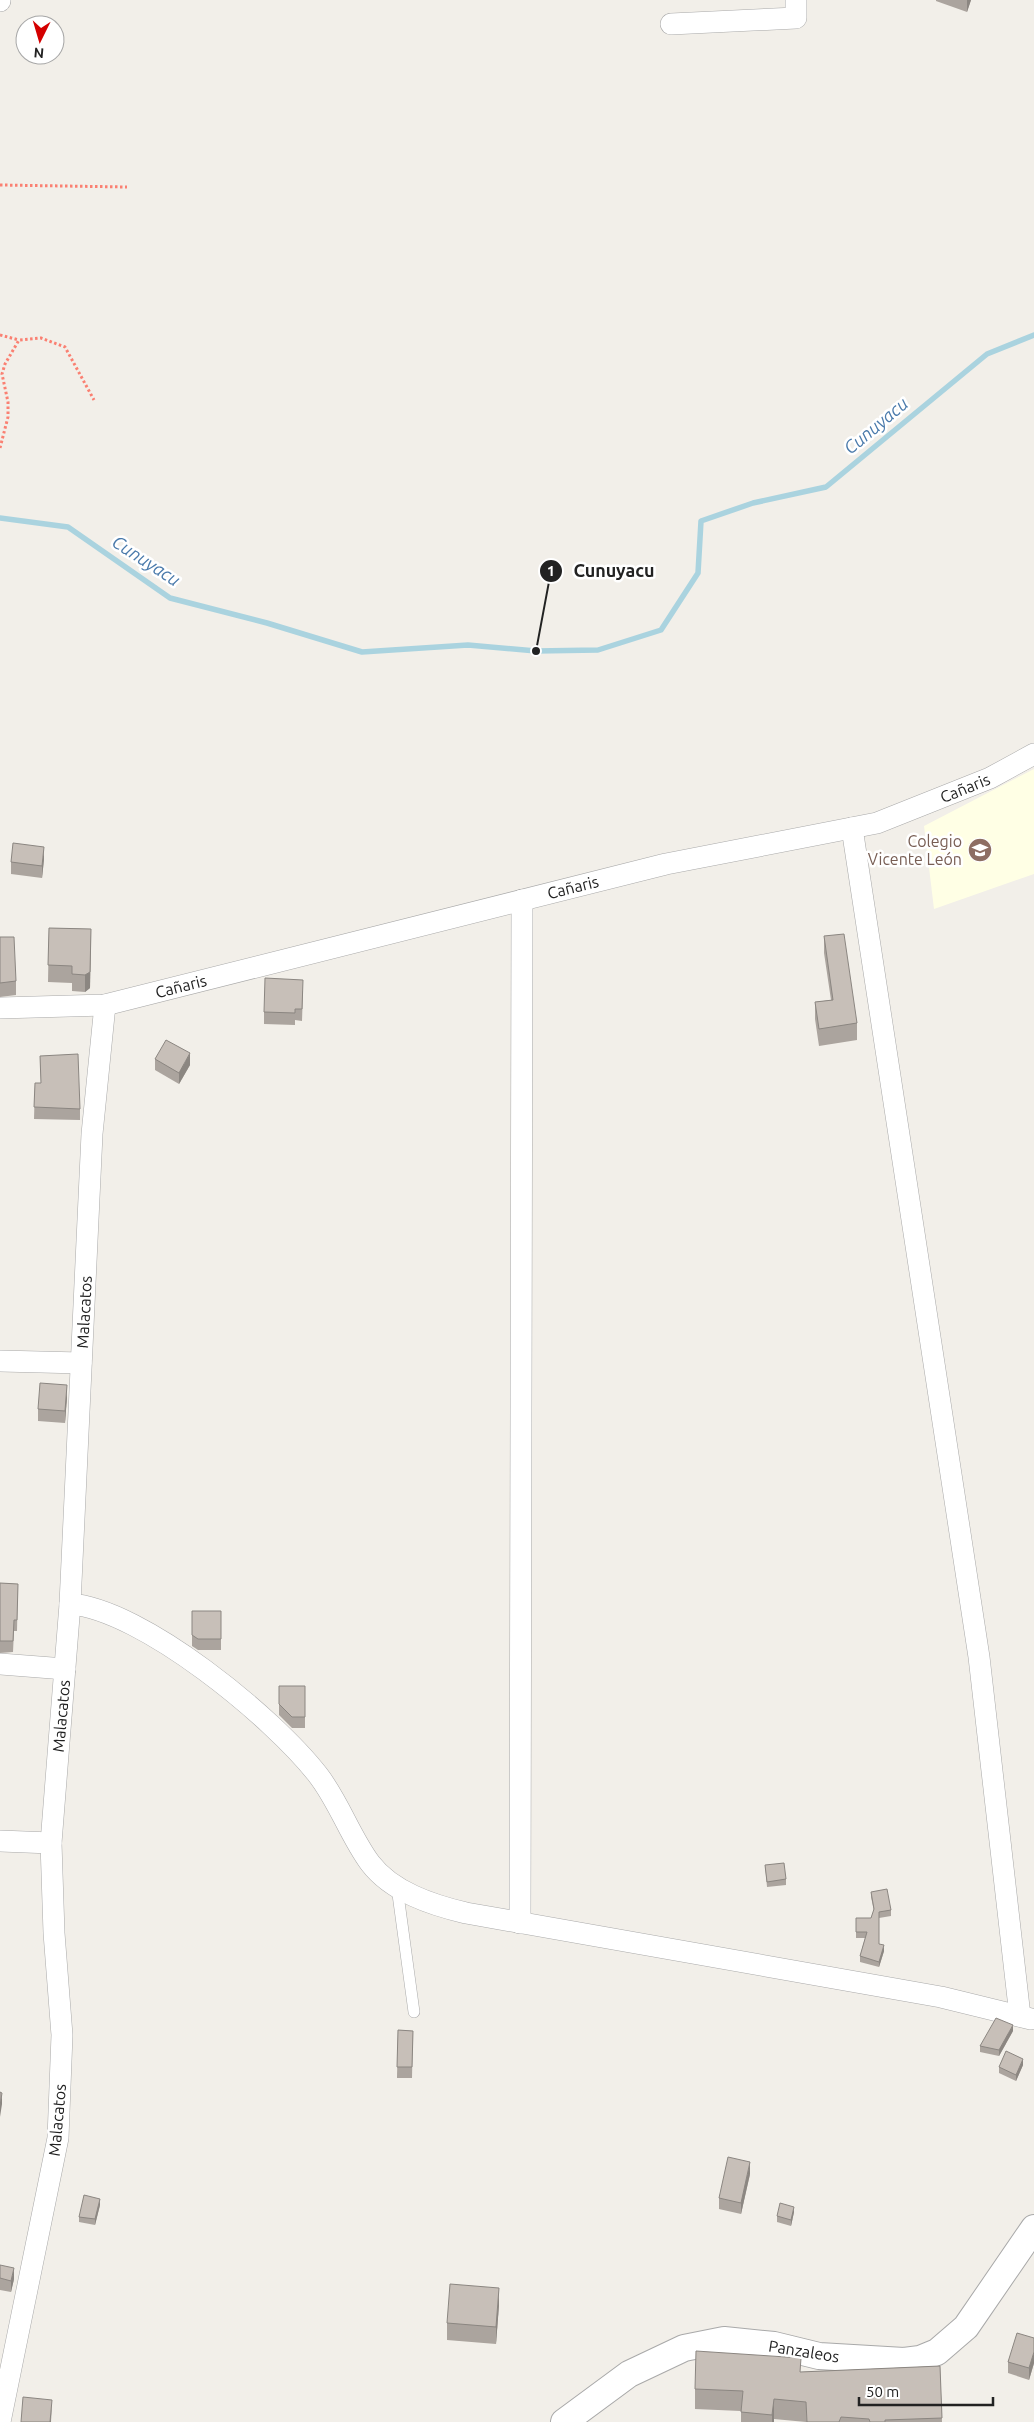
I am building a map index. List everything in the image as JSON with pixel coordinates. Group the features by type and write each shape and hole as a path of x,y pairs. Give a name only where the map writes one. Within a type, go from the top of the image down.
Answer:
{"street":[{"path":"671,24 796,18 796,0"},
{"name":"Cañaris","path":"0,1008 106,1005 666,864 877,823 990,778 1034,754"},
{"path":"70,1604 88,1605 146,1633 199,1666 248,1703 318,1774 371,1864 397,1887 433,1904 520,1924 941,1997 1027,2018 979,1657 852,828"},
{"path":"520,1924 522,900"},
{"name":"Malacatos","path":"0,2422 58,2138 62,2035 51,1842 70,1604 92,1134 106,1005"},
{"path":"0,1361 81,1364"},
{"path":"0,1664 66,1669"},
{"path":"0,1841 51,1842"},
{"name":"Panzaleos","path":"564,2422 628,2374 684,2348 724,2340 774,2345 819,2356 904,2361 920,2359 937,2352 966,2327 1023,2256 1034,2228"}],"lane":[{"path":"397,1887 414,2012"}],"path":[{"path":"0,185 127,187"},
{"path":"0,335 19,340 41,338 65,347 94,400"},
{"path":"0,448 8,417 8,402 2,374 5,364 19,340"}],"shaded area":[{"name":"Colegio Vicente León","path":"1034,769 1034,874 934,909 924,826"}],"building":[{"path":"13,843 44,847 42,866 11,862"},
{"path":"49,928 91,929 90,972 85,975 72,974 72,966 48,965"},
{"path":"844,934 857,1023 819,1029 815,1002 833,1000 824,936"},
{"path":"0,937 14,937 16,981 0,983"},
{"path":"265,978 303,980 302,1009 295,1009 295,1013 264,1012"},
{"path":"166,1040 190,1053 179,1073 155,1059"},
{"path":"78,1054 80,1109 34,1107 35,1083 41,1083 40,1056"},
{"path":"40,1383 67,1385 65,1411 38,1409"},
{"path":"0,1583 18,1584 17,1620 14,1620 13,1641 0,1641"},
{"path":"192,1611 221,1611 221,1639 198,1639 192,1635"},
{"path":"279,1686 305,1686 305,1717 292,1717 279,1704"},
{"path":"784,1863 786,1879 767,1882 765,1865"},
{"path":"887,1889 891,1910 879,1912 879,1944 884,1945 879,1962 860,1956 867,1932 856,1932 856,1918 871,1918 874,1909 871,1892"},
{"path":"996,2018 1013,2025 999,2050 980,2046"},
{"path":"398,2030 413,2031 412,2067 397,2067"},
{"path":"1006,2051 1023,2059 1016,2075 999,2067"},
{"path":"728,2157 750,2162 741,2203 719,2198"},
{"path":"84,2195 100,2199 95,2219 79,2217"},
{"path":"780,2203 794,2207 791,2220 777,2216"},
{"path":"0,2265 14,2268 11,2281 0,2278"},
{"path":"450,2284 499,2288 496,2327 447,2323"},
{"path":"1017,2333 1034,2338 1034,2352 1029,2368 1008,2362"},
{"path":"696,2351 801,2358 800,2372 940,2366 942,2418 870,2422 869,2419 841,2417 839,2422 807,2422 806,2402 774,2399 772,2415 741,2412 743,2391 695,2389"},
{"path":"23,2397 52,2400 50,2422 21,2422"}],"waterway":[{"name":"Cunuyacu","path":"0,518 68,527 170,598 267,623 362,652 468,645 536,651 598,650 661,630 698,573 701,521 753,503 826,487 987,354 1034,335"}],"place":[{"name":"Cunuyacu","path":"536,651"},
{"name":"Colegio Vicente León","path":"980,850"}]}
